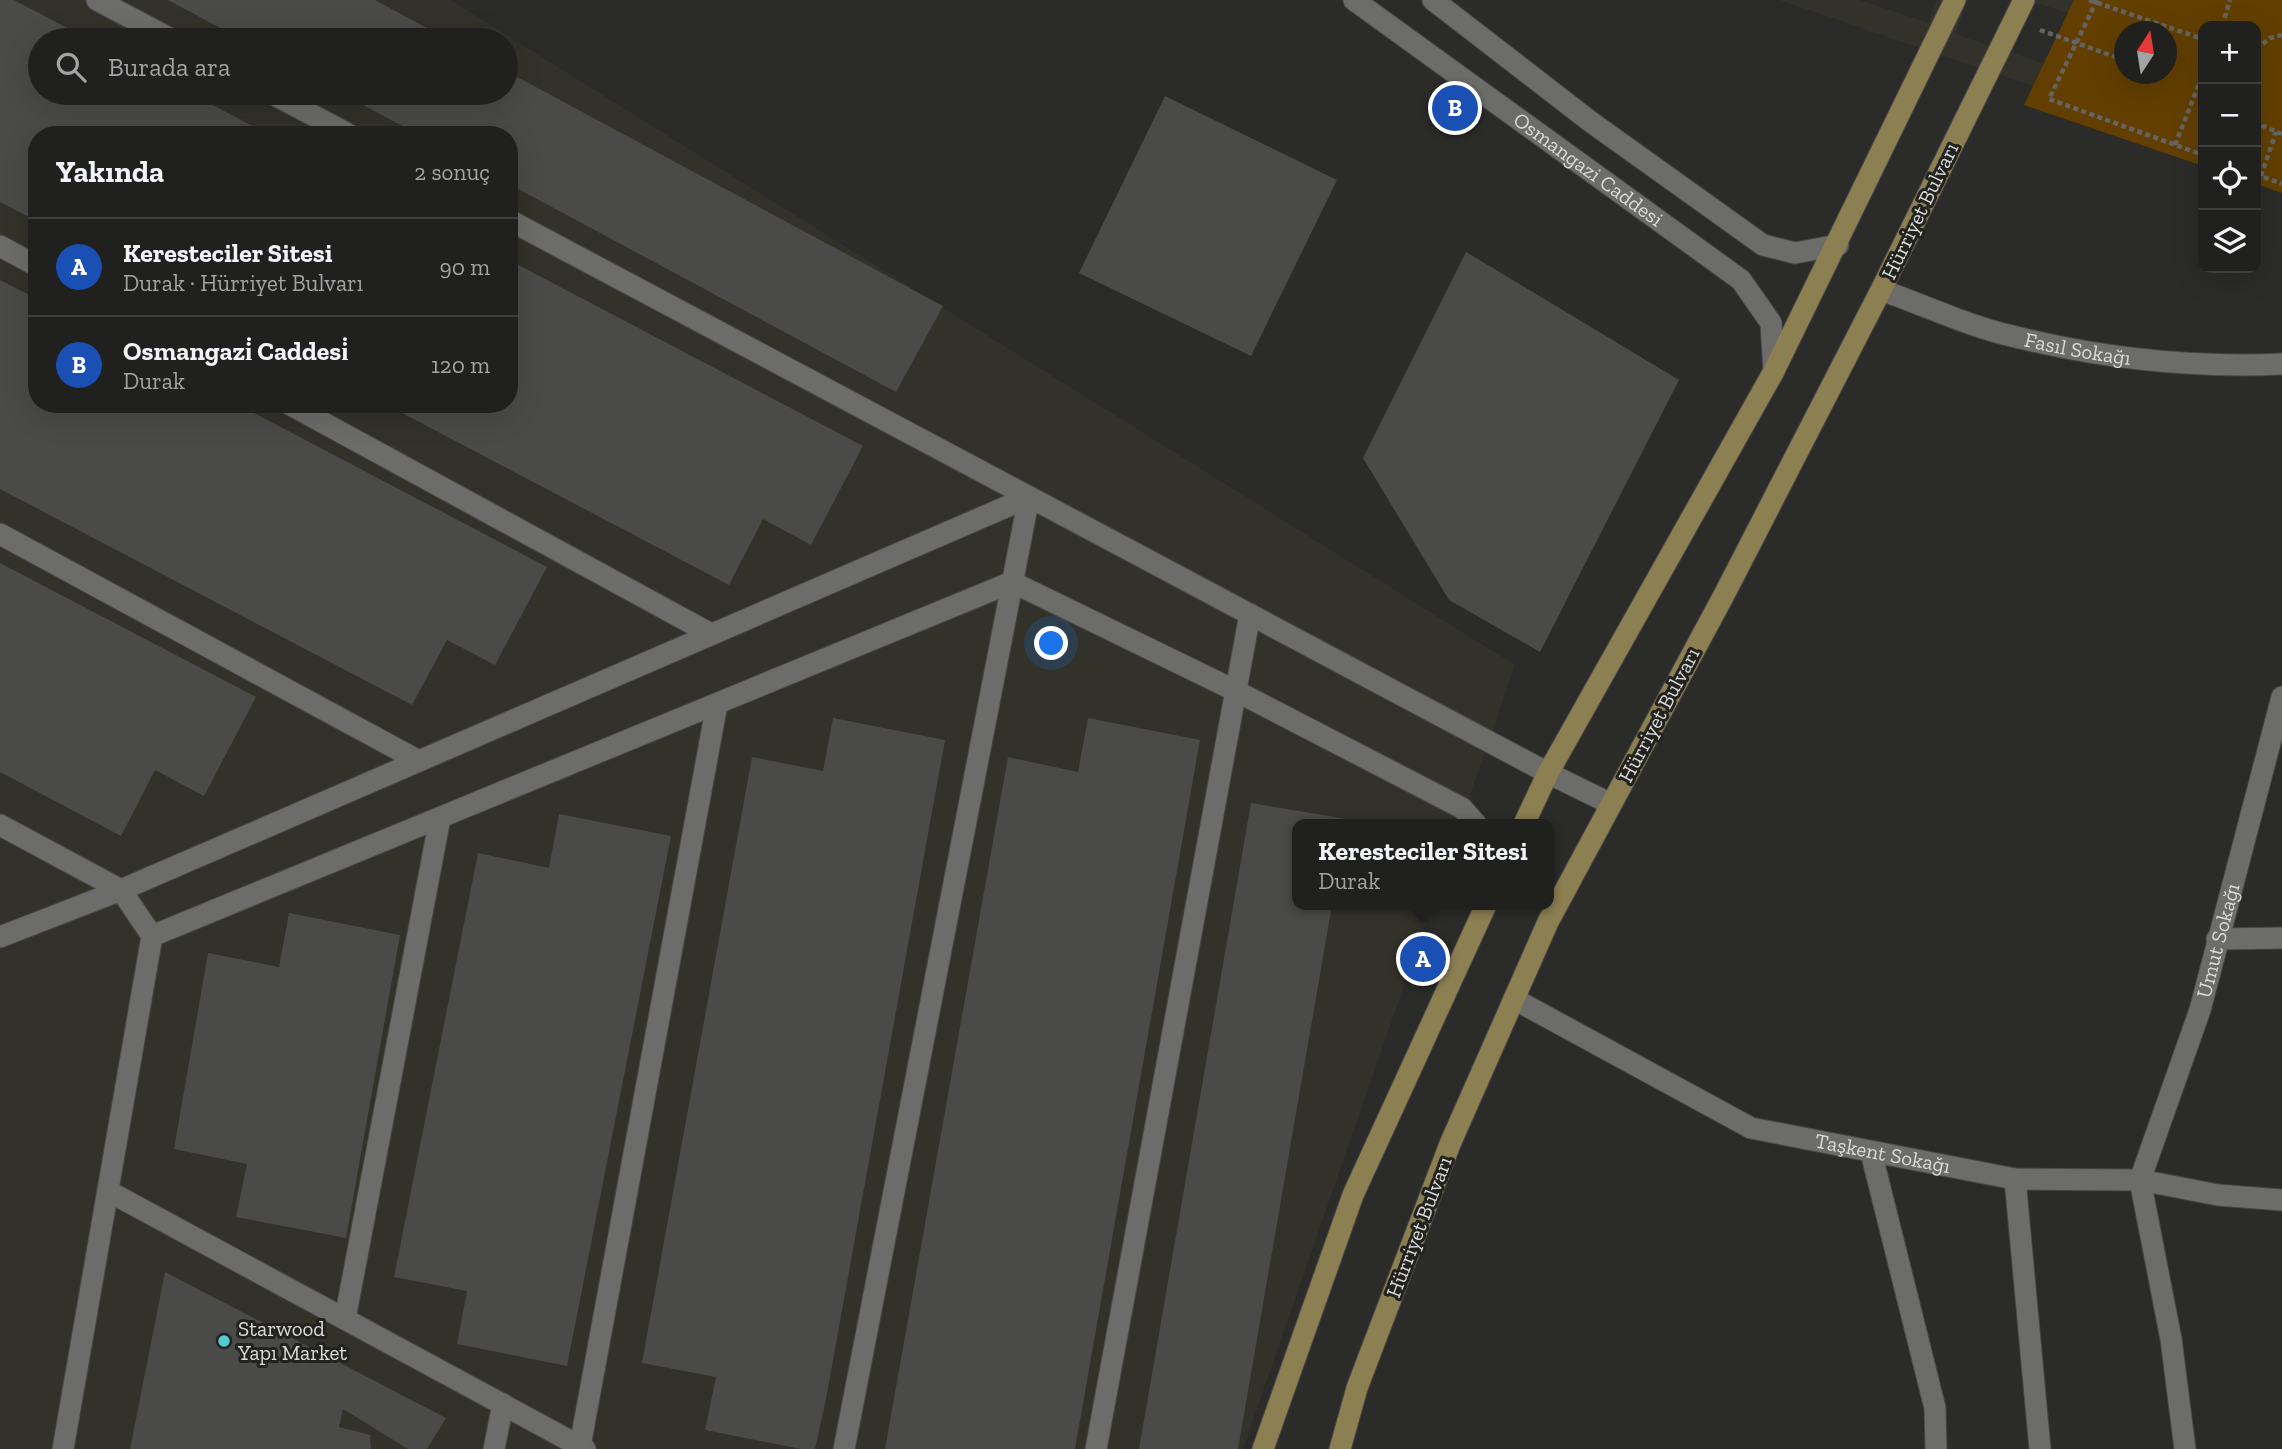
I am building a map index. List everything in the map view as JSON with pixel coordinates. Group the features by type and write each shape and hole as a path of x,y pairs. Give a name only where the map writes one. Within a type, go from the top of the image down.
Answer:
{"main road":[{"path":"1526,819 1548,773 1774,371 1838,245 1955,0"},
{"name":"Hürriyet Bulvarı","path":"1340,1449 1357,1388 1450,1144 1548,922 1724,595 1881,290 2024,0"},
{"path":"1263,1449 1353,1195 1484,910"}],"street":[{"path":"97,0 150,28"},
{"name":"Osmangazi Caddesi","path":"1354,0 1741,280 1771,323 1774,371"},
{"name":"Osmangazi Caddesi","path":"1433,0 1591,122 1763,245 1796,253 1838,245"},
{"path":"294,105 333,126"},
{"path":"518,225 1548,773 1611,804"},
{"path":"0,246 28,262"},
{"name":"Fasıl Sokağı","path":"1881,290 2010,336 2090,351 2219,367 2282,364"},
{"path":"306,413 711,634"},
{"path":"844,1449 1029,497"},
{"path":"0,937 121,890 1029,497"},
{"path":"0,534 419,761"},
{"path":"152,936 1013,582 1236,691 1462,808 1472,819"},
{"path":"1096,1449 1250,614"},
{"name":"Umut Sokağı","path":"2140,1180 2200,1010 2282,696"},
{"path":"108,1191 582,1448 718,704"},
{"path":"345,1319 440,818"},
{"path":"0,825 121,890 152,936 63,1449"},
{"path":"2217,939 2282,938"},
{"name":"Taşkent Sokağı","path":"1514,999 1751,1128 2015,1179 2140,1180 2218,1195 2282,1200"},
{"path":"1871,1152 1935,1408 1936,1449"},
{"path":"2015,1179 2040,1449"},
{"path":"2140,1180 2171,1339 2185,1449"},
{"path":"494,1449 503,1404"}],"path":[{"path":"2089,0 2198,37"},
{"path":"2224,21 2230,0"},
{"path":"2096,1 2049,99 2198,153"},
{"path":"2014,21 2114,56"},
{"path":"2261,44 2270,38 2282,35"},
{"path":"2175,145 2199,84"},
{"path":"2261,121 2279,133 2261,169"},
{"path":"2261,176 2282,184"}],"shaded area":[{"path":"0,0 451,0 496,28 28,28 28,105 518,105 518,42 1515,665 1462,819 1292,819 1292,910 1430,910 1243,1449 0,1449"},
{"path":"1779,0 1859,0 1928,23 1937,0 1968,0 1955,34 2076,74 2096,23 2028,0 2140,0 2157,21 2114,21 2114,69 2110,84 2198,142"},
{"path":"2074,0 2282,0 2282,193 2261,186 2261,21 2198,21 2198,164 2024,105"}],"building":[{"path":"0,0 14,0 67,28 28,28 28,105 213,105 253,126 28,126 28,216 0,202"},
{"path":"168,0 375,0 427,28 220,28"},
{"path":"518,77 943,306 896,392 518,189 518,126 402,126 363,105 518,105"},
{"path":"1165,96 1337,180 1251,356 1079,273"},
{"path":"1466,252 1679,380 1540,652 1449,600 1363,458"},
{"path":"518,265 863,446 811,545 763,519 729,585 402,413 518,413"},
{"path":"0,280 28,294 28,413 254,413 547,567 495,665 447,640 412,705 0,489"},
{"path":"0,563 256,697 204,796 155,770 121,836 0,772"},
{"path":"833,718 945,740 826,1399 815,1449 801,1449 705,1430 716,1377 642,1363 752,757 823,771"},
{"path":"1088,718 1200,740 1075,1449 885,1449 1008,757 1078,772"},
{"path":"1251,803 1347,819 1292,819 1292,910 1331,910 1238,1449 1139,1449"},
{"path":"559,814 671,836 567,1366 457,1344 467,1291 394,1277 478,853 549,868"},
{"path":"289,913 400,935 346,1238 236,1217 247,1164 174,1149 208,953 279,967"},
{"name":"Starwood Yapı Market","path":"165,1272 446,1418 427,1449 408,1449 343,1409 339,1427 370,1435 371,1449 130,1449"}],"place":[{"name":"Osmangazi̇ Caddesi̇","path":"1455,108"},
{"name":"Keresteciler Sitesi","path":"1423,959"},
{"name":"Starwood Yapı Market","path":"224,1341"}]}
